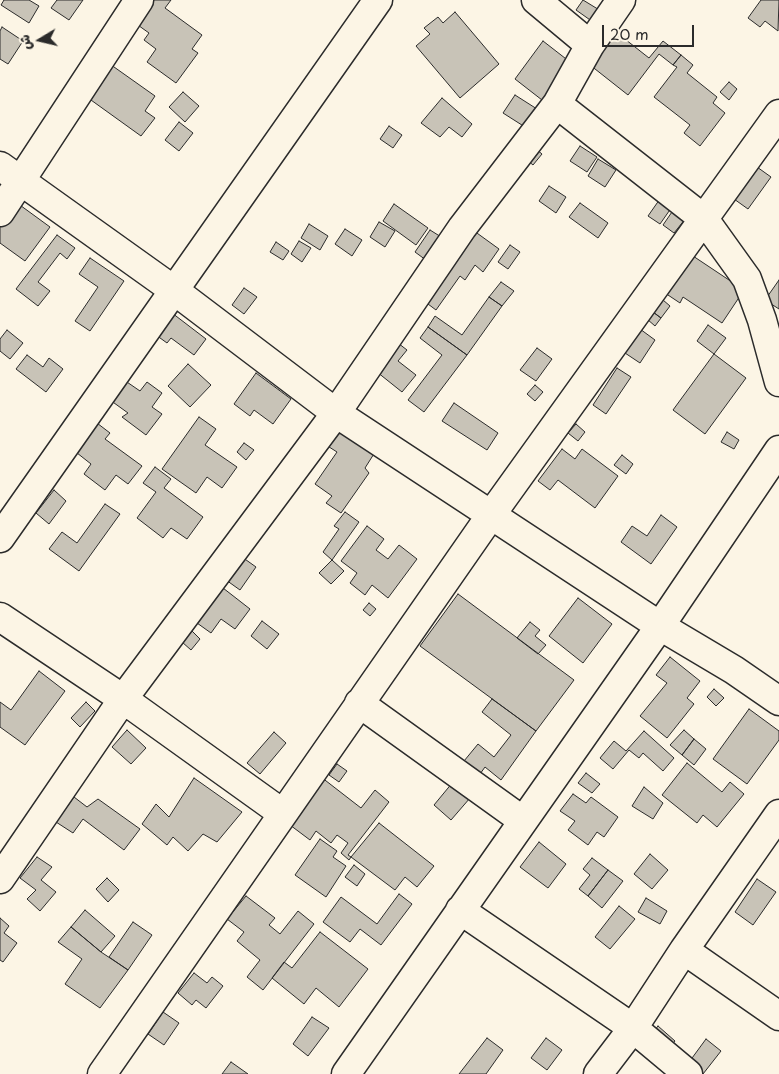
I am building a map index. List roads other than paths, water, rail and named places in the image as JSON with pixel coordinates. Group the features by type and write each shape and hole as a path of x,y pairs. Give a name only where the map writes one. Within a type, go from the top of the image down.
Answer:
{"street":[{"path":"0,212 11,173 139,0"},
{"path":"0,538 378,0"},
{"path":"536,0 590,44"},
{"path":"0,879 123,699 336,413 462,228 557,104 590,44 621,0"},
{"path":"557,104 704,219 747,279 762,320 779,382"},
{"path":"102,1074 491,515 779,114"},
{"path":"11,173 175,291 336,413 660,626 734,670 779,701"},
{"path":"347,1074 522,820 660,626 779,450"},
{"path":"0,618 123,699 282,813"},
{"path":"359,703 522,820"},
{"path":"598,1074 633,1028 684,950 779,814"},
{"path":"460,910 633,1028 688,1074"},
{"path":"684,950 779,1016"}]}
